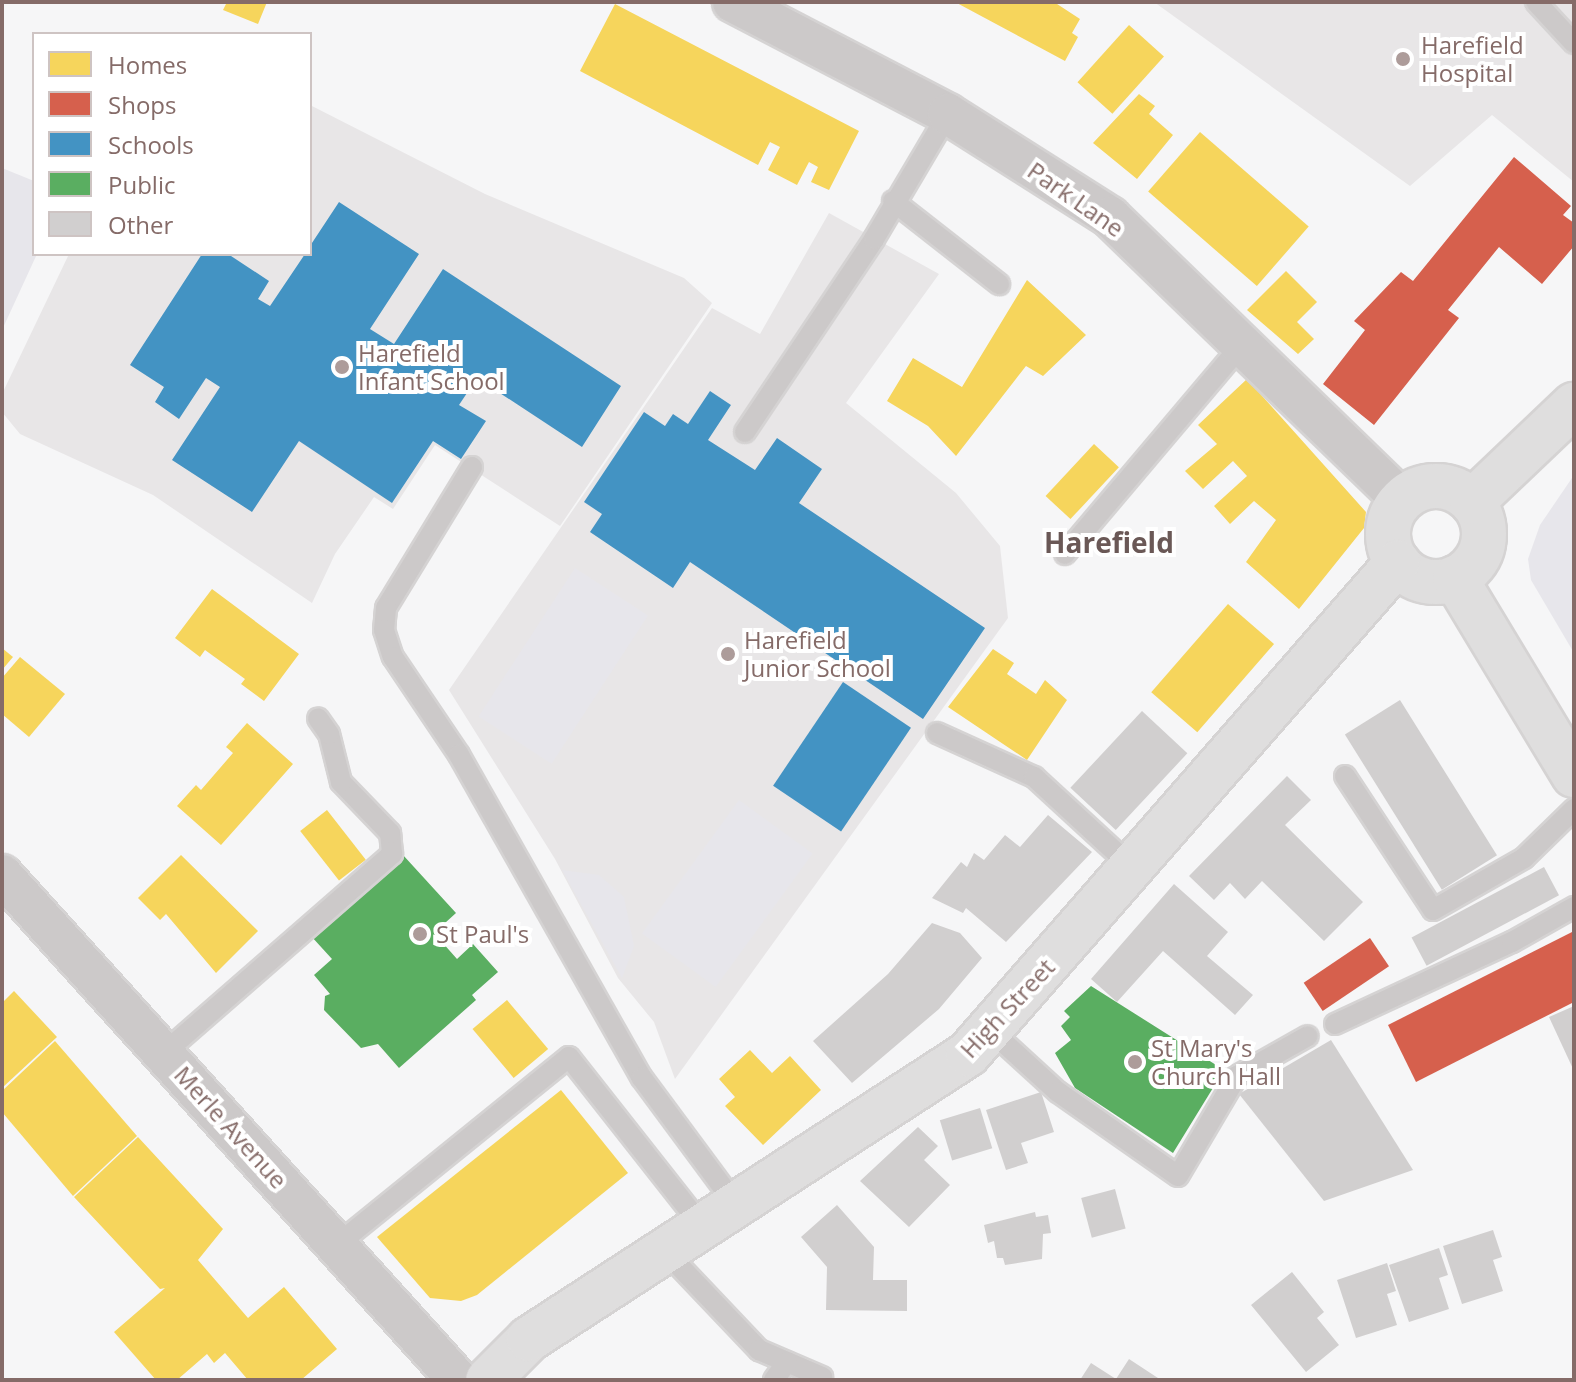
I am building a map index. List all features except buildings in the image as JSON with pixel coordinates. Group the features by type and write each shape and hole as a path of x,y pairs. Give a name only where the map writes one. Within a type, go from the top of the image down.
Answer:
{"street":[{"name":"Park Lane","path":"733,2 948,114 1110,217 1402,500"},
{"path":"1472,502 1574,405"},
{"path":"1445,487 1472,502 1483,522 1483,544 1474,563 1455,578 1423,580 1398,562 1389,523 1402,500 1415,491 1445,487"},
{"name":"High Street","path":"488,1380 529,1339 968,1054 1398,562"},
{"path":"1455,578 1574,775"},
{"name":"Merle Avenue","path":"2,875 458,1380"}],"lane":[{"path":"1536,2 1574,43"},
{"path":"745,432 874,239 893,201 948,114"},
{"path":"893,201 999,284"},
{"path":"1065,554 1241,346"},
{"path":"472,467 386,608 384,630 393,657 459,755 719,1216"},
{"path":"164,1053 392,854 390,833 341,782 329,734 318,718"},
{"path":"937,733 1034,777 1132,867"},
{"path":"1345,776 1433,910 1524,858 1574,809"},
{"path":"1335,1024 1512,942 1574,907"},
{"path":"990,1030 1058,1092 1178,1176 1237,1076 1308,1036"},
{"path":"338,1244 569,1057 719,1216"},
{"path":"665,1251 759,1350 822,1377"},
{"path":"774,1380 787,1362"}],"shaded area":[{"name":"Harefield Hospital","path":"1154,2 1574,2 1574,182 1492,115 1410,186"},
{"name":"Harefield Infant School","path":"312,106 485,194 684,278 712,303 560,526 435,445 393,509 374,497 335,554 312,603 153,495 20,434 2,412 2,394 68,256 312,256"},
{"path":"2,168 32,180 32,256 36,256 2,330"},
{"name":"Harefield Junior School","path":"829,213 939,274 846,403 956,493 1000,546 1008,618 675,1079 654,1022 618,978 555,859 449,690 712,308 760,334"},
{"path":"1574,475 1574,653 1531,580 1528,559 1540,525"},
{"path":"575,568 648,615 552,764 479,716"},
{"path":"739,800 813,853 716,987 642,933"},
{"path":"562,870 599,875 624,897 634,946 622,978"}],"place":[{"name":"Harefield Hospital","path":"1403,59"},
{"name":"Harefield Infant School","path":"342,367"},
{"name":"Harefield Junior School","path":"728,654"},
{"name":"St Paul's","path":"420,934"},
{"name":"St Mary's Church Hall","path":"1135,1062"}],"district":[{"name":"Harefield","path":"1109,542"}]}
